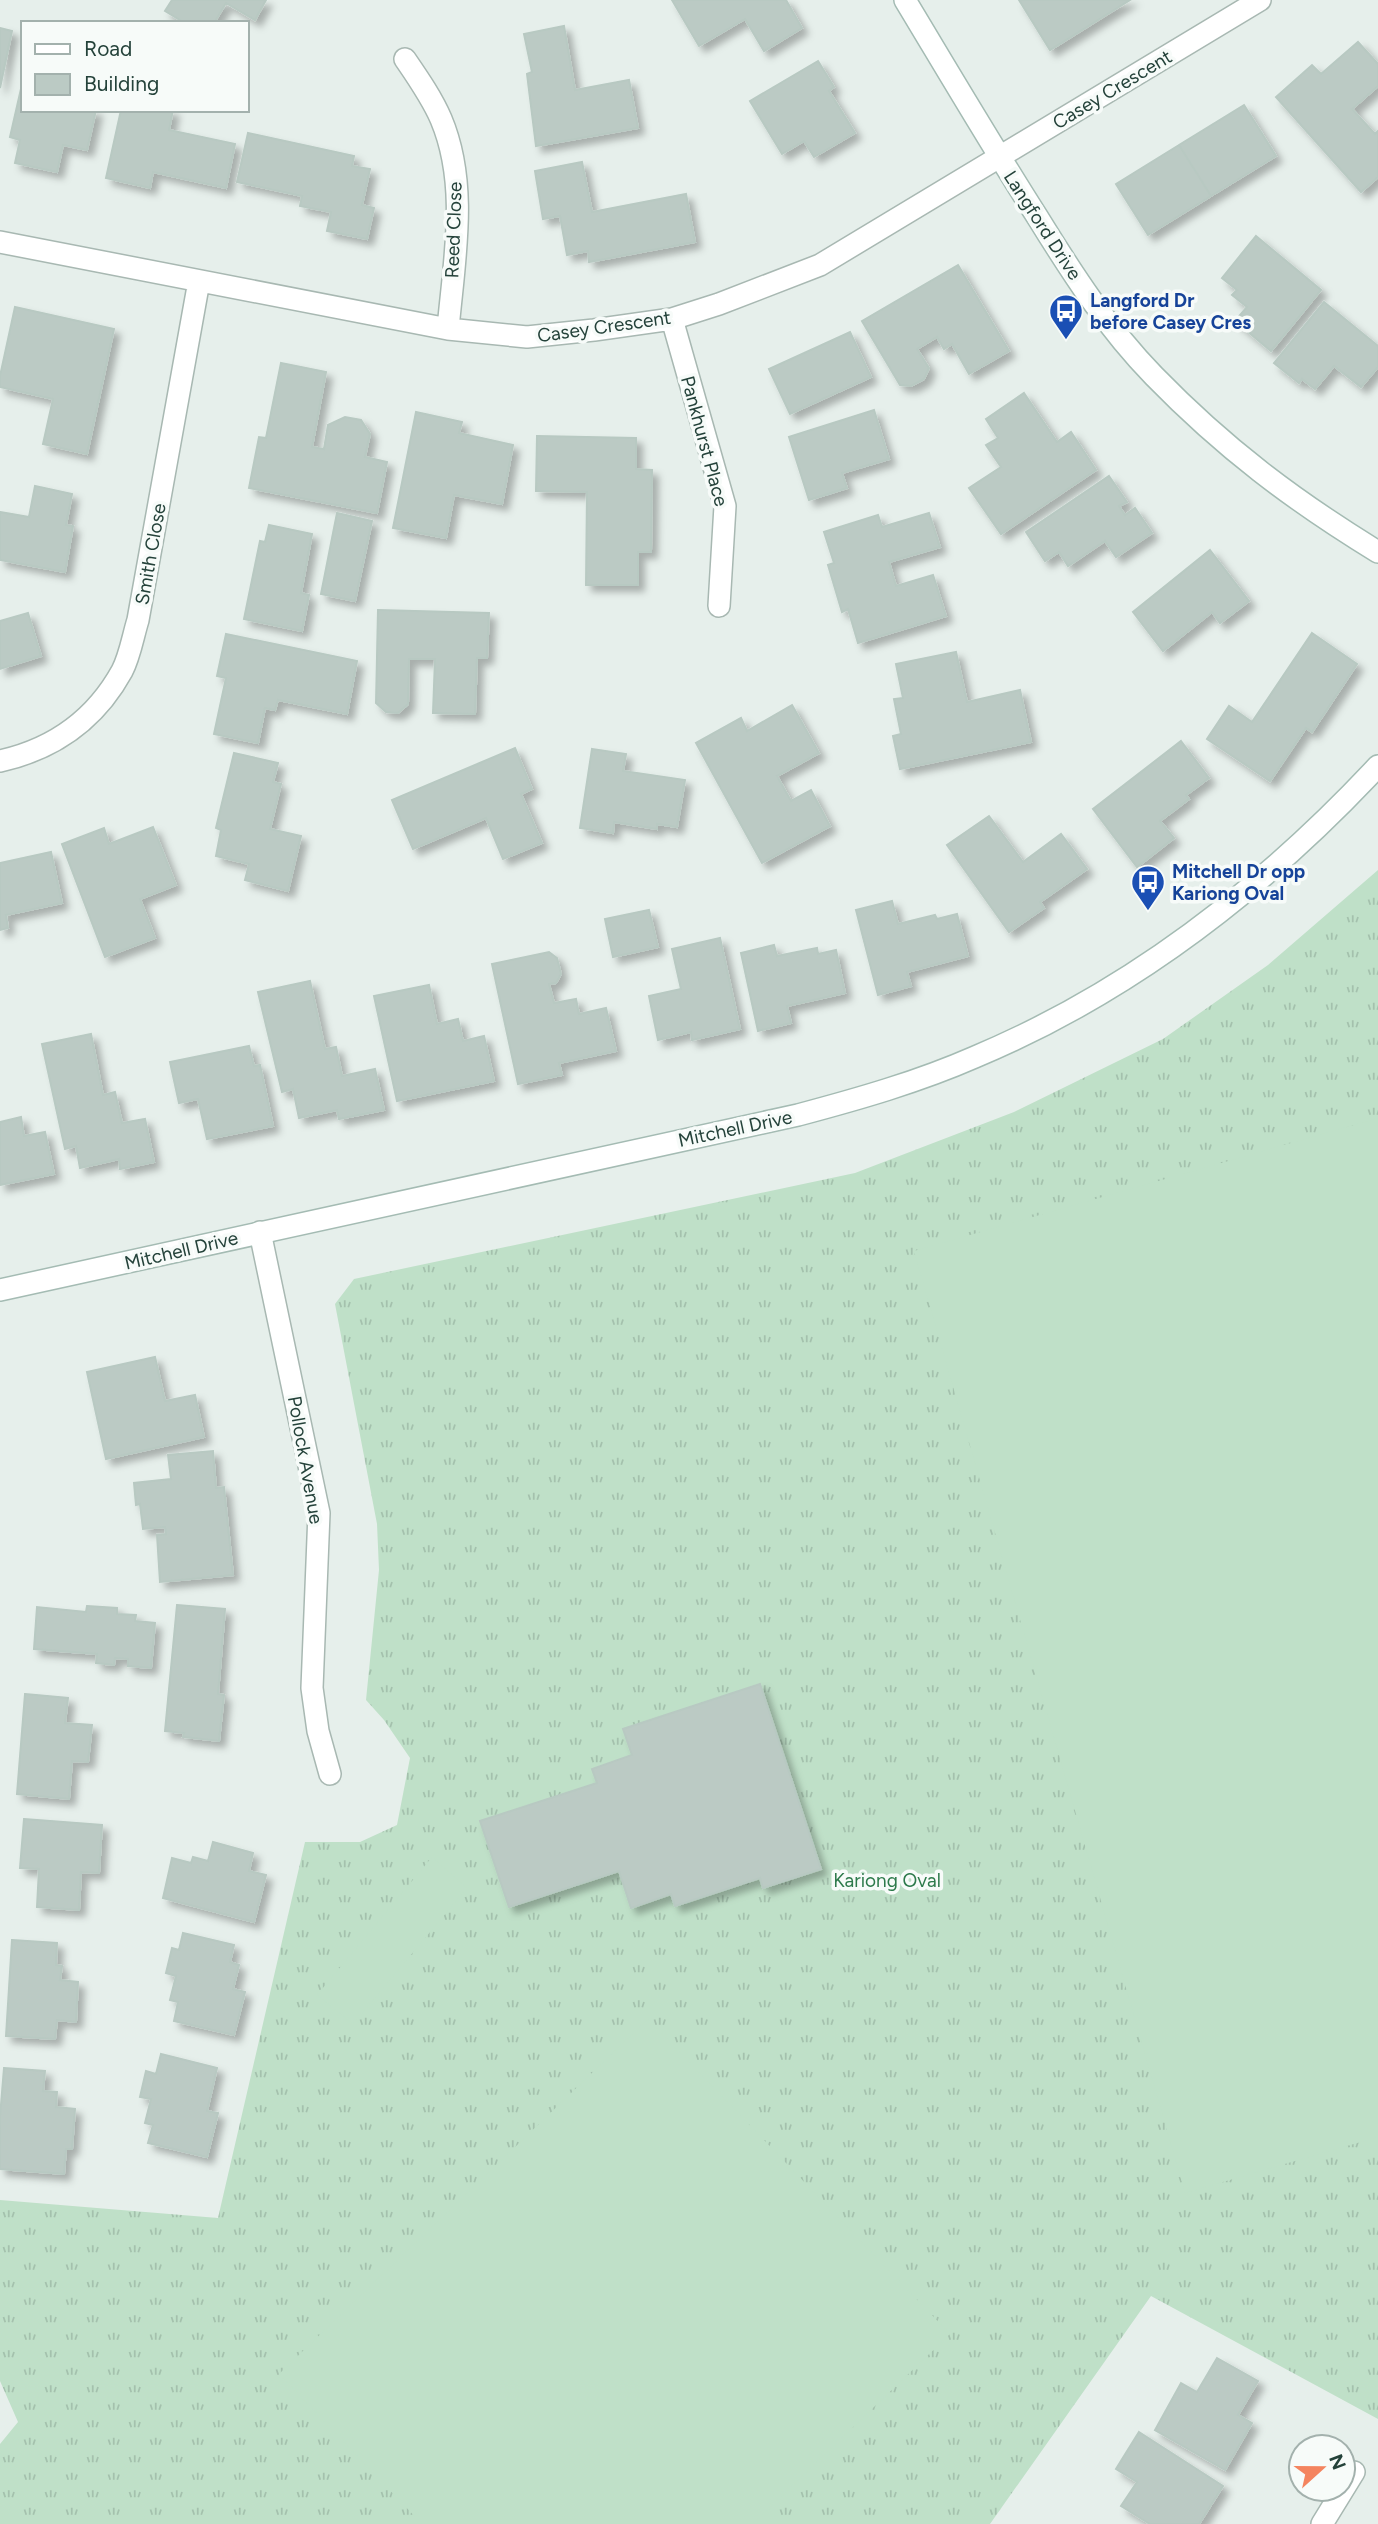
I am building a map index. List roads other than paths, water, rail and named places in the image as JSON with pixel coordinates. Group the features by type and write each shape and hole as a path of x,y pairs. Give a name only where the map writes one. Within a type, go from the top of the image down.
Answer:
{"street":[{"name":"Langford Drive","path":"905,0 999,157 1065,260 1104,317 1152,374 1220,441 1278,486 1378,552"},
{"name":"Casey Crescent","path":"0,242 448,329 527,337 672,319 820,265 1260,0"},
{"name":"Reed Close","path":"405,59 441,119 455,168 458,197 448,329"},
{"name":"Smith Close","path":"0,761 55,742 73,729 90,716 123,670 138,620 199,281"},
{"name":"Pankhurst Place","path":"672,319 725,506 719,606"},
{"name":"Mitchell Drive","path":"0,1290 798,1115 892,1089 976,1057 1034,1030 1091,999 1179,943 1270,873 1339,808 1378,766"},
{"name":"Pollock Avenue","path":"260,1232 319,1513 312,1688 318,1731 330,1774"},
{"path":"1322,2524 1335,2503"}],"place":[{"name":"Langford Dr before Casey Cres","path":"1066,341"},
{"name":"Mitchell Dr opp Kariong Oval","path":"1148,912"}],"park label":[{"name":"Kariong Oval","path":"887,1880"}]}
